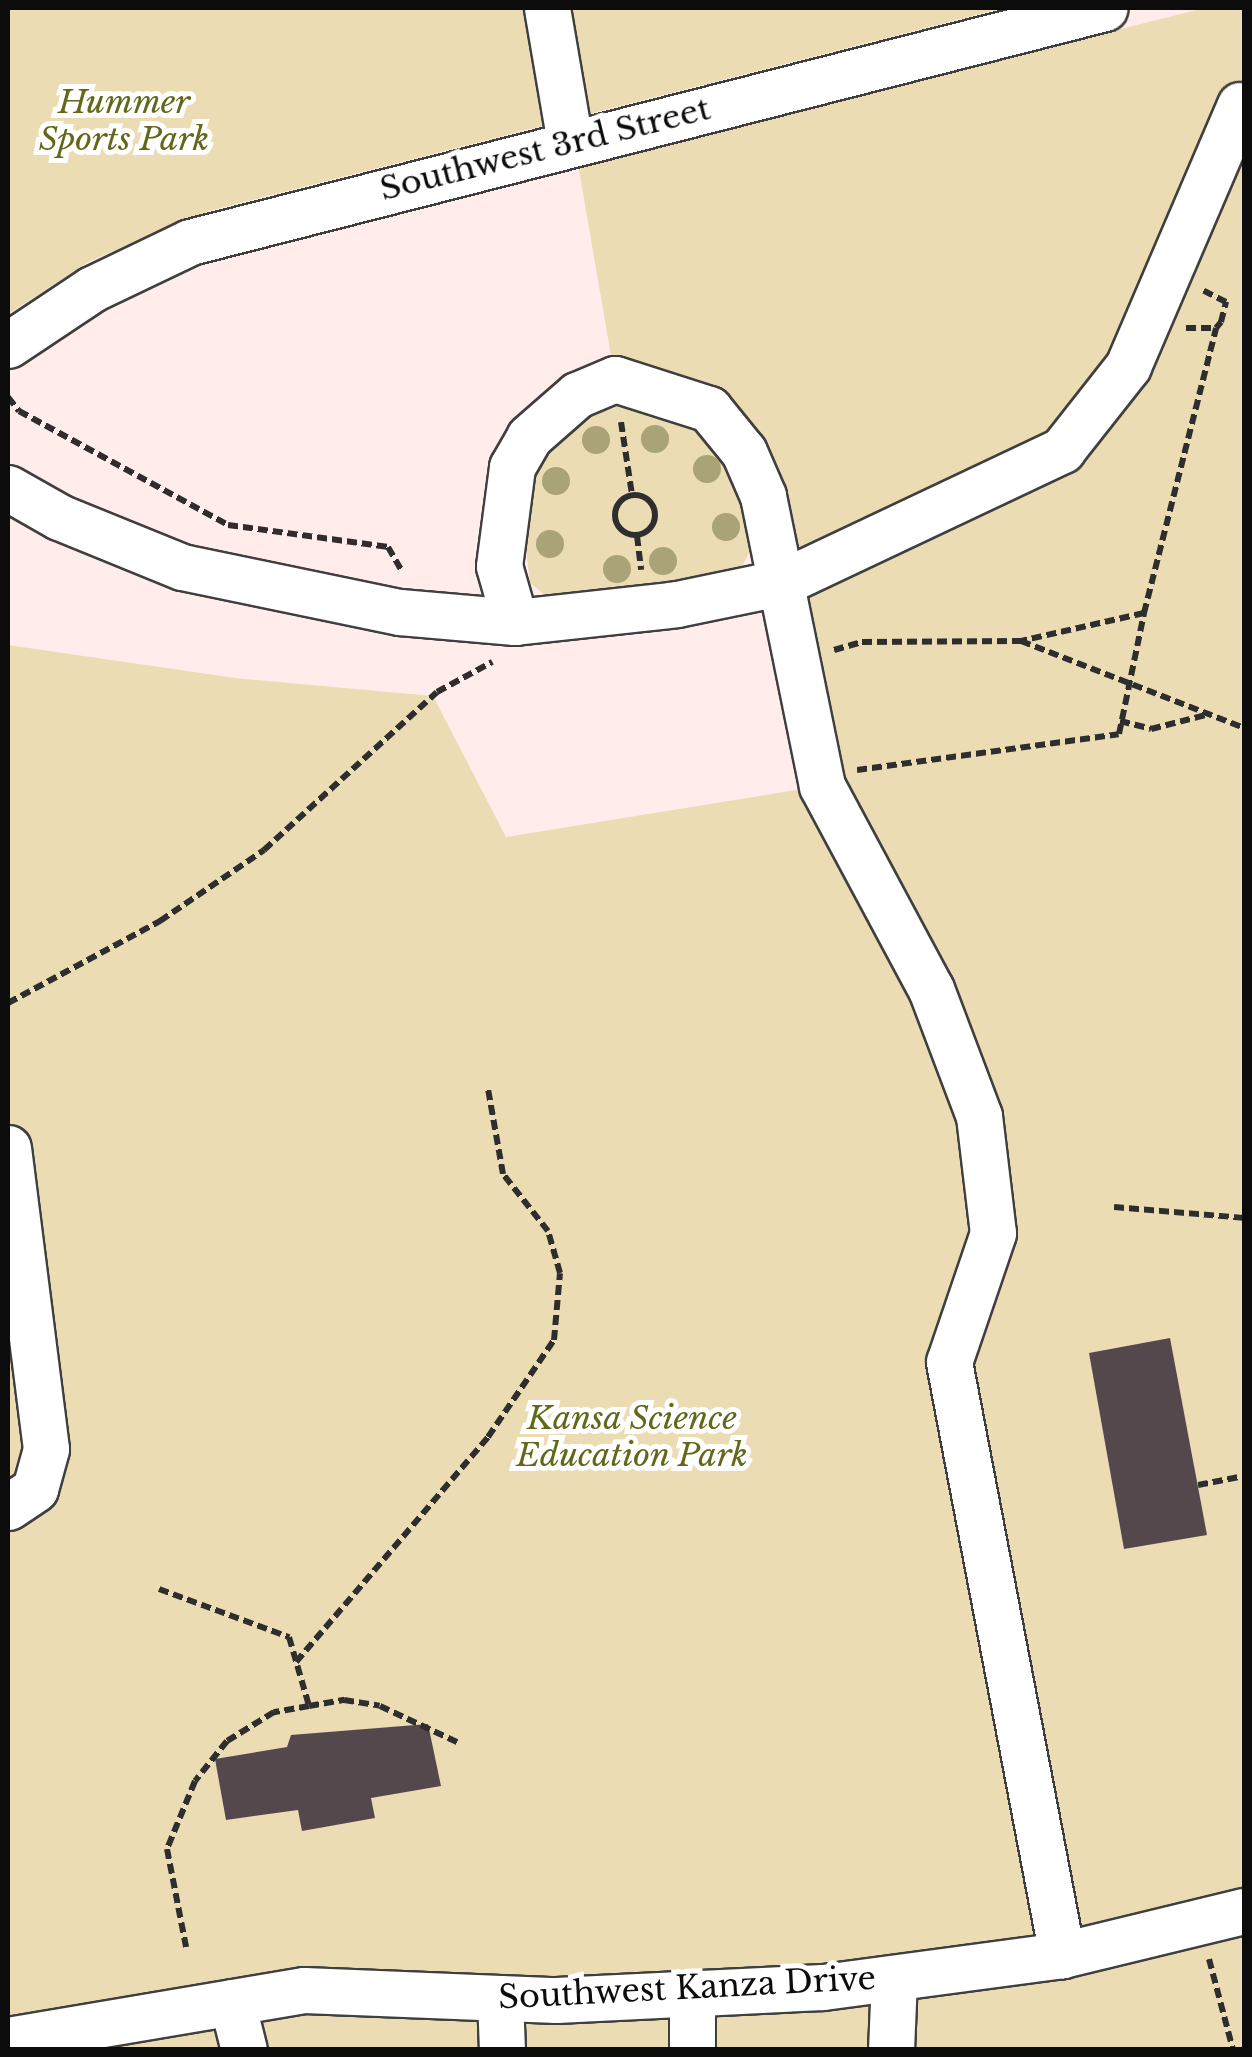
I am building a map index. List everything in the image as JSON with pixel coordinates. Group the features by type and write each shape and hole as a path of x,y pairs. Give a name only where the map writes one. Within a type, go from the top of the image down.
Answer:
{"street":[{"path":"547,8 570,143"},
{"name":"Southwest 3rd Street","path":"8,345 92,289 190,242 1105,8"},
{"path":"8,488 182,567 400,612 426,610 509,640 783,582 1062,450 1128,366 1240,105"},
{"path":"509,640 499,566 512,467 550,416 577,395 614,379 709,409 744,452 763,496 819,775 930,989 979,1116 993,1233 949,1362 1062,1955"},
{"path":"8,1148 25,1424 46,1448 35,1490 8,1506"},
{"name":"Southwest Kanza Drive","path":"8,2040 304,1990 500,1998 692,1994 894,1978 1062,1955 1244,1912"},
{"path":"891,2050 894,1978"},
{"path":"692,1994 692,2050"},
{"path":"500,1998 502,2050"},
{"path":"232,2002 244,2050"}],"path":[{"path":"819,775 1119,734 1126,680 1216,328"},
{"path":"614,379 632,495"},
{"path":"8,397 19,411 228,525 388,547 426,610"},
{"path":"632,495 648,496 657,512 651,528 637,536 622,532 615,519 618,502 632,495"},
{"path":"637,536 644,585"},
{"path":"794,660 862,642 1021,641 1144,613"},
{"path":"8,1004 160,921 264,850 438,692 509,640"},
{"path":"1021,641 1244,728"},
{"path":"1120,722 1151,729 1210,714"},
{"path":"296,1662 488,1437 554,1340 560,1273 548,1231 502,1174 488,1089"},
{"path":"1114,1207 1244,1218"},
{"path":"1198,1484 1244,1476"},
{"path":"160,1590 289,1637 309,1706"},
{"path":"186,1947 167,1849 194,1781 227,1741 274,1712 344,1700 380,1706 461,1744"},
{"path":"1200,1924 1233,2050"}],"green space":[{"name":"Hummer Sports Park","path":"8,8 1004,8 209,211 90,261 8,314"},
{"name":"Kansa Science Education Park","path":"1205,8 1244,8 1244,2049 8,2049 8,645 235,678 433,696 506,837 821,786 744,452 615,379 578,164"},
{"path":"646,403 713,430 743,477 755,541 738,574 560,607 530,583 520,495 553,433 601,404"}],"building":[{"path":"1170,1338 1207,1535 1124,1549 1089,1353"},
{"path":"428,1724 441,1786 371,1798 375,1818 302,1831 298,1810 226,1820 215,1759 287,1747 291,1735"}]}
